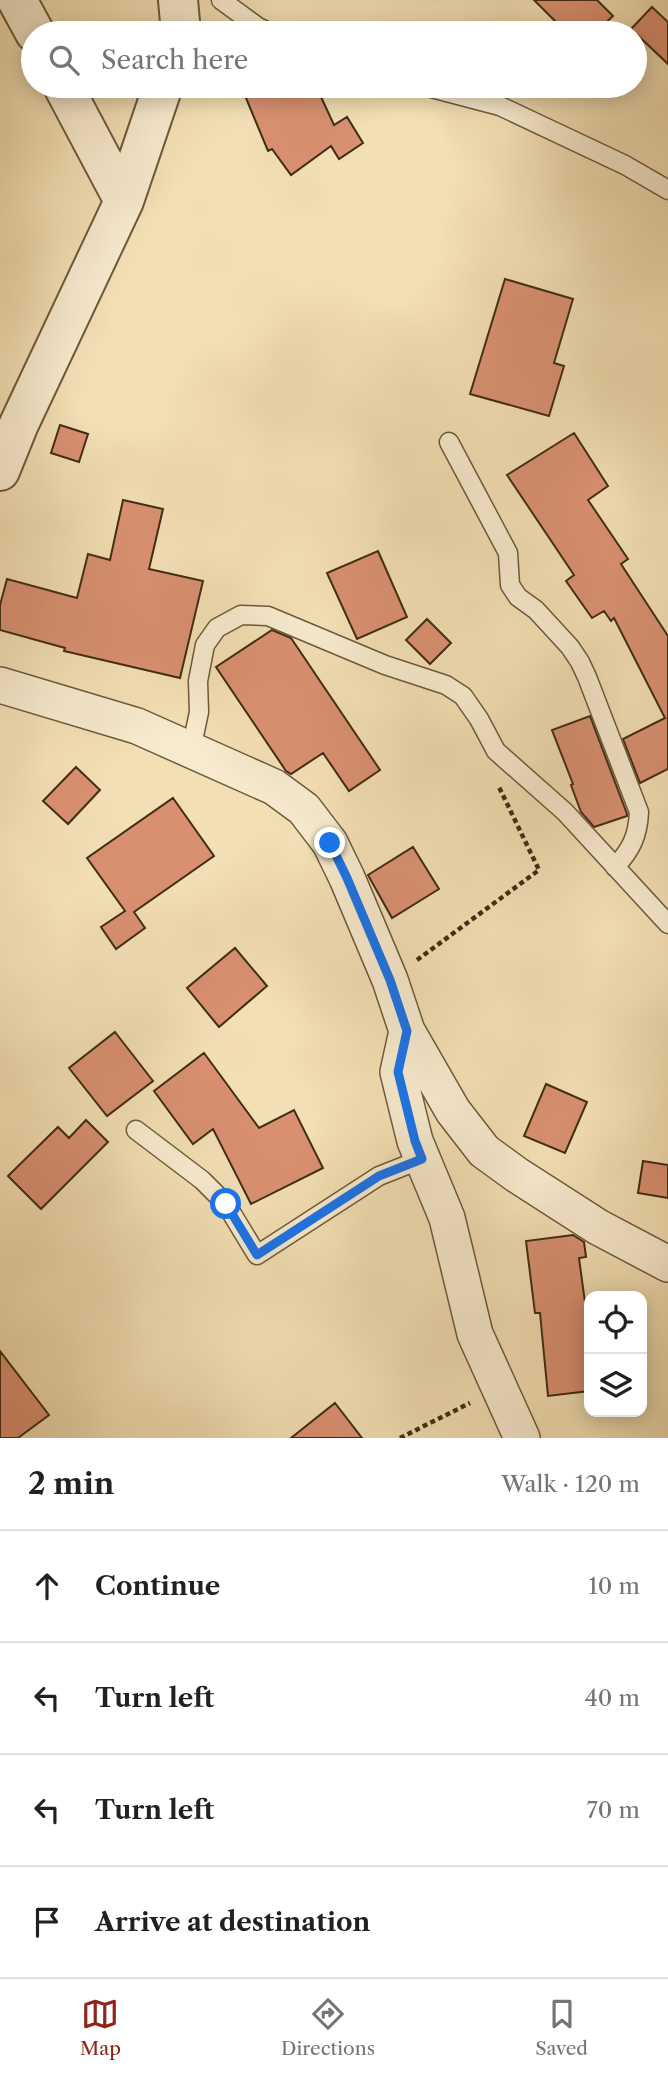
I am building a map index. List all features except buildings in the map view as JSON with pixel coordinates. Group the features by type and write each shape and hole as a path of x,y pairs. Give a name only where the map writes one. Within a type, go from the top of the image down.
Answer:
{"street":[{"path":"17,0 28,21"},
{"path":"178,0 180,21"},
{"path":"69,98 124,201"},
{"path":"0,471 19,424 124,201 159,98"},
{"path":"0,685 137,726 274,787 304,809 330,843 347,878 390,980 407,1031 453,1111 484,1151 598,1227 668,1264"},
{"path":"407,1031 398,1072 415,1141 447,1219 475,1334 523,1438"}],"lane":[{"path":"221,0 250,21"},
{"path":"470,98 500,106 625,165 668,190"},
{"path":"449,442 508,553 510,585 518,597 536,610 570,647 587,677 639,812 639,830 631,850 615,867"},
{"path":"191,750 199,712 198,681 205,645 217,628 241,615 268,616 385,665 446,685 463,696 496,751 565,812 668,924"},
{"path":"136,1130 202,1180 226,1204 257,1255 379,1176 422,1159"}],"path":[{"path":"412,964 539,870 486,761 496,751"},
{"path":"401,1438 499,1388"}],"route":[{"path":"226,1204 257,1255 379,1176 422,1159 398,1072 407,1031 390,980 330,843"}]}
